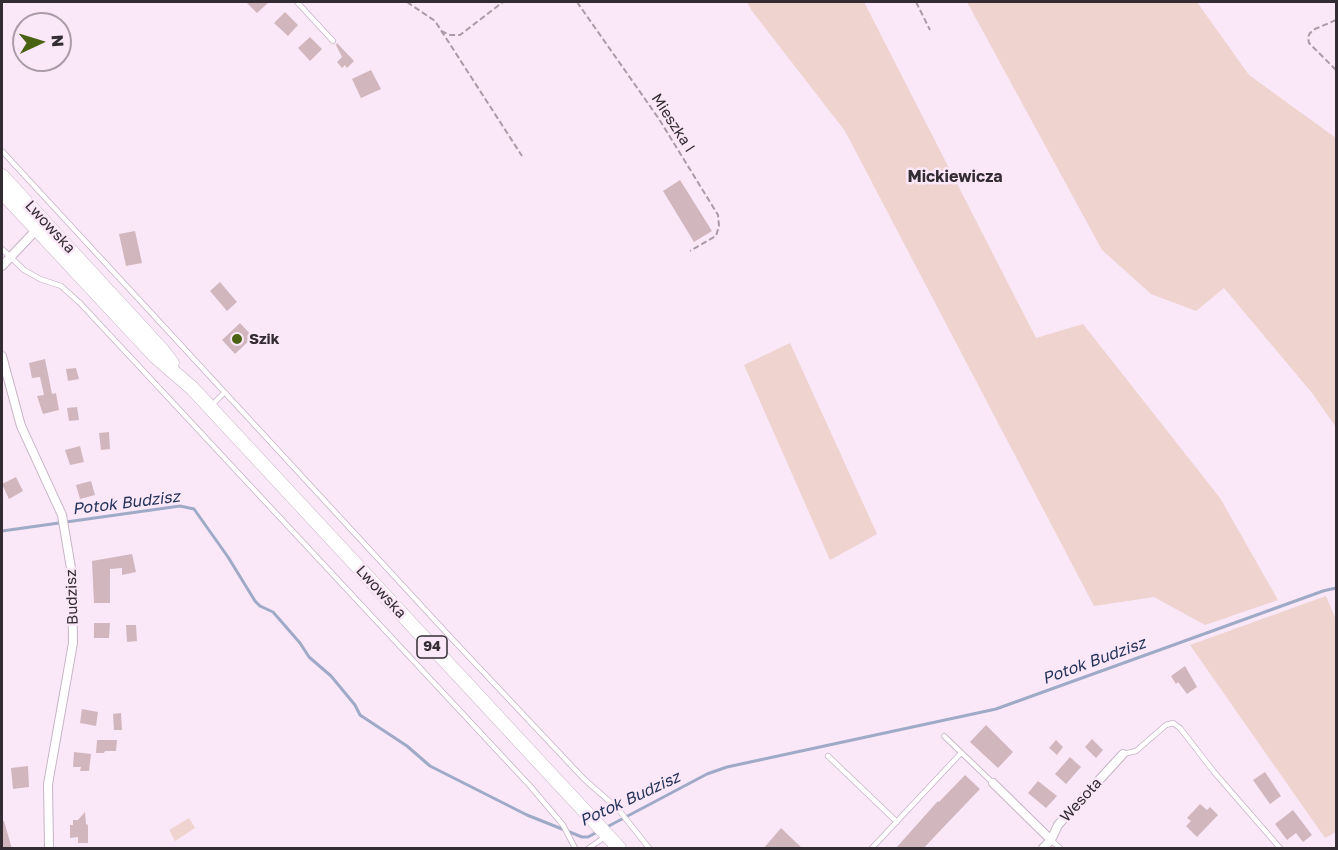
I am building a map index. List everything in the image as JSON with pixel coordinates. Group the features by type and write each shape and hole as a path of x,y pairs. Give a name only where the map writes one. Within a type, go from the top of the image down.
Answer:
{"main road":[{"name":"Lwowska","path":"2,176 41,226"},
{"name":"Lwowska","path":"2,192 41,226 162,350 209,407 619,849"}],"street":[{"path":"2,266 9,256 41,226"},
{"name":"Budzisz","path":"2,356 21,426 62,515 72,574 73,643 48,784 49,849"},
{"name":"Wesoła","path":"1043,849 1051,840 1058,825 1123,754"},
{"path":"993,783 1051,840"}],"lane":[{"path":"297,2 333,41"},
{"path":"2,151 584,779 618,809 649,849"},
{"path":"2,249 33,275 61,286 72,294 531,787 563,825 575,849"},
{"path":"209,407 224,393"},
{"path":"1123,754 1136,751 1166,725 1173,723 1180,728 1214,772 1280,849"},
{"path":"944,736 993,783"},
{"path":"872,849 961,753"},
{"path":"828,756 897,822"},
{"path":"589,849 607,836"},
{"path":"1051,840 1060,849"}],"path":[{"path":"407,2 435,21 522,156"},
{"path":"441,31 450,35 460,35 503,2"},
{"name":"Mieszka I","path":"577,2 659,119 718,215 719,226 716,236 690,251"},
{"path":"916,2 930,30"},
{"path":"1336,20 1315,28 1308,37 1314,49 1336,70"}],"shaded area":[{"path":"747,2 864,2 1036,338 1083,324 1220,498 1278,600 1205,625 1154,597 1094,606 845,131"},
{"path":"967,2 1197,2 1249,75 1336,138 1336,427 1312,393 1224,288 1196,311 1151,294 1102,250"},
{"path":"790,343 877,534 830,560 744,365"},
{"path":"1326,596 1336,620 1336,832 1325,838 1190,645"},
{"path":"189,818 195,828 175,841 169,830"}],"building":[{"path":"246,2 269,2 257,13"},
{"path":"285,12 298,25 288,36 274,23"},
{"path":"310,37 322,49 310,61 298,48"},
{"path":"337,43 354,61 347,68 345,65 342,68 337,62 342,57"},
{"path":"371,70 381,89 361,98 352,79"},
{"path":"680,180 712,231 694,242 663,191"},
{"path":"135,231 142,263 126,266 119,234"},
{"path":"220,282 237,302 227,311 210,291"},
{"name":"Szik","path":"240,323 253,337 235,354 222,340"},
{"path":"45,359 52,394 56,393 59,410 43,414 37,396 44,395 40,377 32,378 29,363"},
{"path":"76,368 79,379 68,381 66,369"},
{"path":"77,407 79,420 69,421 67,408"},
{"path":"109,432 110,449 101,450 99,433"},
{"path":"80,446 84,462 70,465 65,450"},
{"path":"16,477 23,491 9,499 2,484"},
{"path":"91,481 95,495 80,499 76,485"},
{"path":"132,554 136,572 122,575 122,568 110,569 110,603 94,603 92,561"},
{"path":"94,623 110,623 109,638 94,638"},
{"path":"126,625 136,625 137,641 127,642"},
{"path":"1185,666 1197,687 1187,694 1171,676"},
{"path":"82,709 98,712 96,726 80,723"},
{"path":"121,713 122,730 114,730 113,714"},
{"path":"986,725 1013,752 998,768 970,742"},
{"path":"1092,739 1103,750 1096,758 1085,747"},
{"path":"97,740 117,740 116,751 96,753"},
{"path":"1056,740 1063,747 1057,755 1049,748"},
{"path":"74,752 91,754 89,771 80,771 81,767 73,767"},
{"path":"1070,757 1081,767 1066,784 1055,774"},
{"path":"28,766 29,787 13,789 11,768"},
{"path":"1265,772 1281,796 1270,804 1253,780"},
{"path":"965,775 980,789 923,849 895,849 938,801"},
{"path":"1038,781 1057,796 1046,808 1028,793"},
{"path":"1200,804 1207,810 1210,807 1218,815 1197,837 1186,826 1191,821 1187,818"},
{"path":"1293,810 1312,835 1303,842 1296,833 1287,840 1275,824"},
{"path":"85,812 88,843 78,843 78,837 70,838 70,825 73,825 73,820 78,820"},
{"path":"2,821 4,821 12,849 2,849"},
{"path":"781,828 803,849 763,849"}],"waterway":[{"name":"Potok Budzisz","path":"2,531 180,506 194,509 228,557 255,601 273,612 309,657 331,676 355,705 360,715 407,746 430,766 527,815 582,837 588,837 599,831"},
{"name":"Potok Budzisz","path":"605,828 707,774 727,767 996,709 1336,588"}],"place":[{"name":"Szik","path":"237,339"}],"district":[{"name":"Mickiewicza","path":"955,177"}]}
